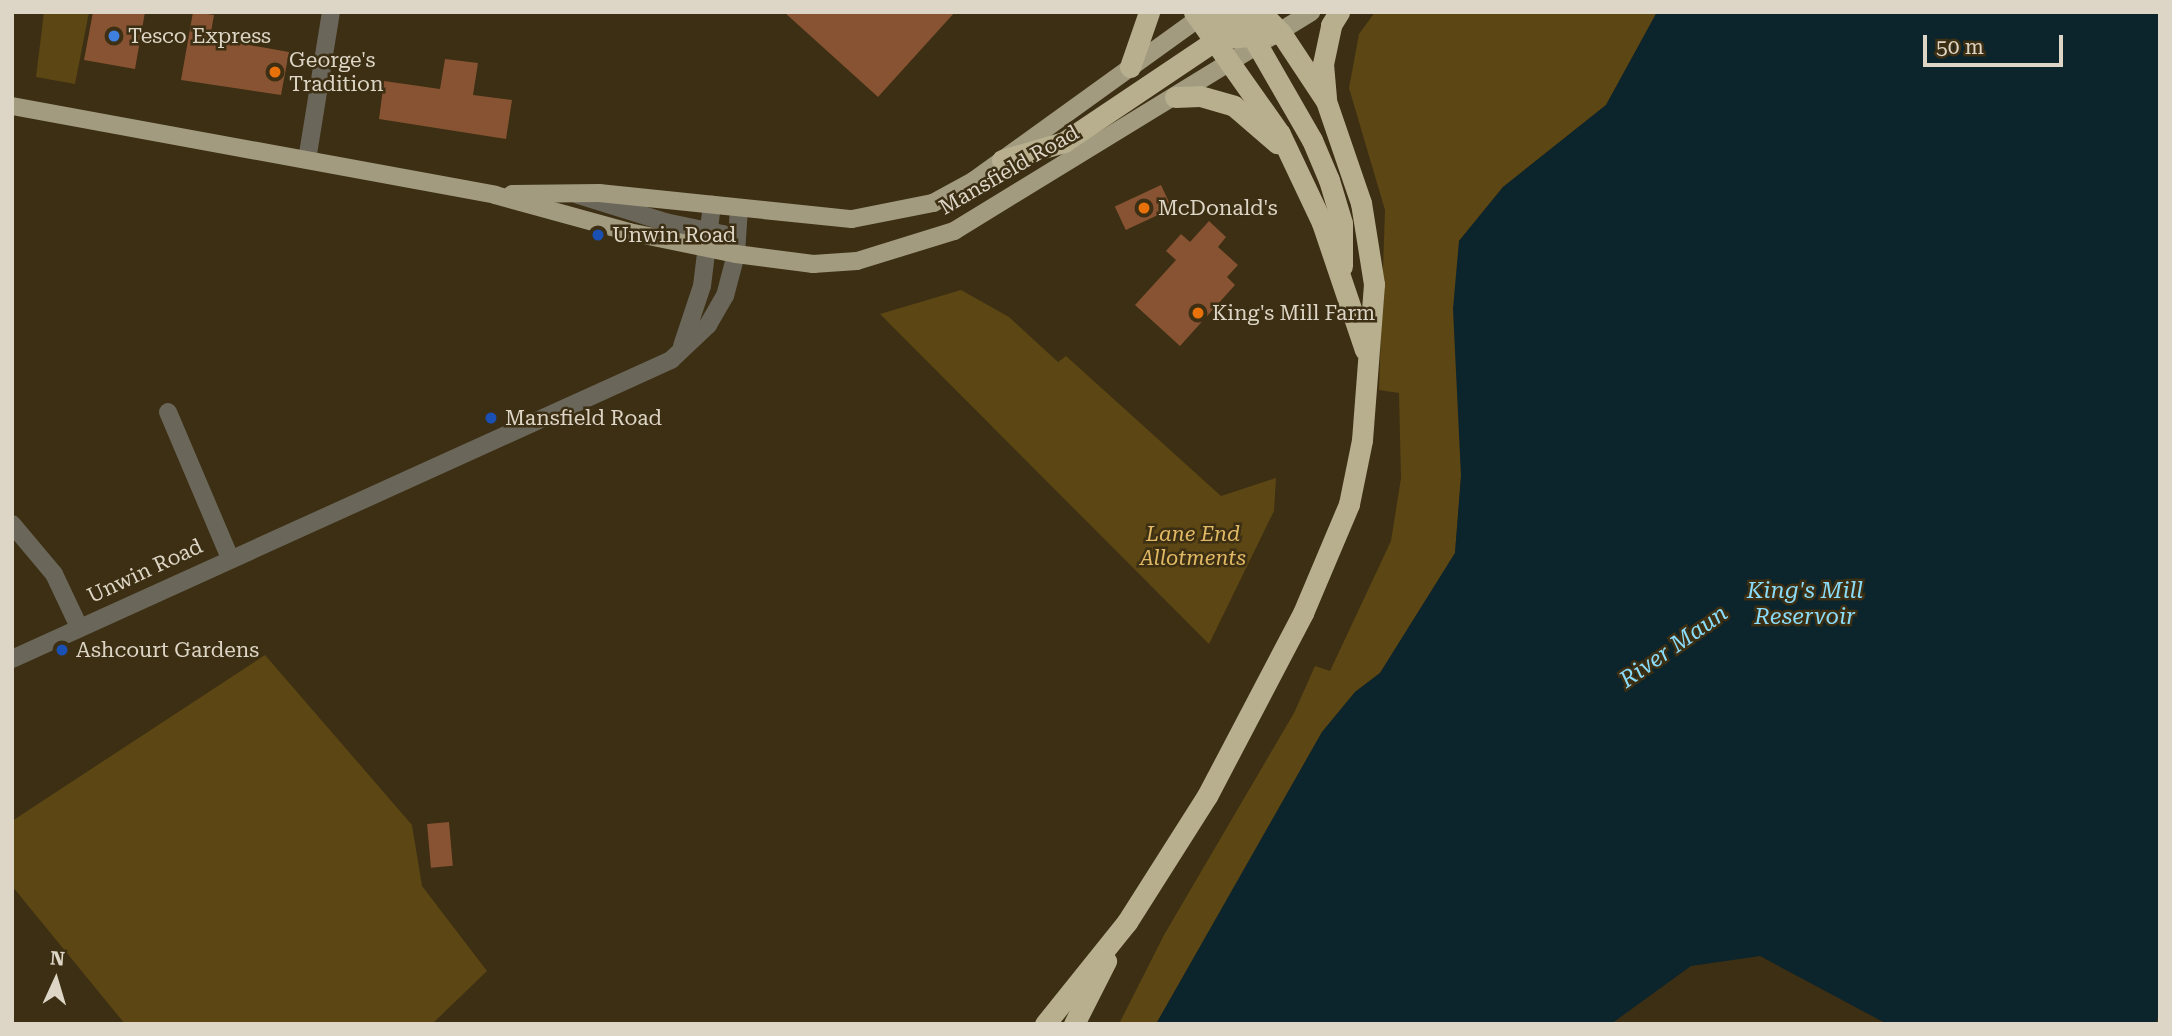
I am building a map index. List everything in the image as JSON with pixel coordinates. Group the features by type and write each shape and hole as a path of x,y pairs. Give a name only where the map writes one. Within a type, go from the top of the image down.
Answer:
{"highway":[{"path":"1130,67 1150,12"},
{"path":"1074,1024 1127,922 1241,736 1341,526 1362,440 1374,284 1361,203 1326,100 1323,64 1331,25 1339,12"},
{"path":"1200,14 1281,33 1326,100"},
{"path":"1242,24 1232,63 1290,154 1322,223 1367,355"},
{"path":"1002,160 1064,142 1242,24"},
{"path":"1242,24 1301,120 1329,180 1342,223 1342,285"},
{"path":"1175,97 1200,96 1234,106 1290,154"},
{"path":"1045,1024 1127,922"}],"main road":[{"path":"1281,33 1311,12"},
{"name":"Mansfield Road","path":"495,195 568,192 800,216 878,217 933,204 1002,160 1200,14"},
{"name":"Mansfield Road","path":"12,106 495,195 707,249 813,264 857,261 954,231 1232,63 1242,24"}],"street":[{"path":"307,160 331,12"},
{"path":"568,192 665,222 723,234 736,254"},
{"path":"680,353 702,286 712,205"},
{"name":"Unwin Road","path":"12,659 680,353 708,325 725,296 736,254 739,208"},
{"path":"168,412 230,558"},
{"path":"12,524 54,574 79,627"}],"green space":[{"path":"44,12 89,12 75,84 36,77"},
{"path":"1375,12 1657,12 1606,105 1503,187 1459,241 1461,477 1455,553 1380,673 1355,692 1322,732 1156,1024 1119,1024 1164,935 1294,713 1315,666 1330,671 1391,541 1401,478 1399,393 1379,390 1385,210 1349,88 1359,34"},
{"name":"Lane End Allotments","path":"961,290 1009,317 1058,362 1066,356 1221,496 1276,478 1274,511 1209,644 880,314"},
{"path":"265,655 412,825 422,886 487,971 432,1024 125,1024 12,886 12,821"}],"water":[{"name":"King's Mill Reservoir","path":"1657,12 2160,12 2160,1009 2156,1024 1887,1024 1760,956 1691,966 1611,1024 1156,1024 1322,732 1355,692 1380,673 1455,553 1461,476 1453,309 1459,241 1503,187 1606,105"}],"building":[{"name":"Tesco Express","path":"93,12 145,12 135,69 84,60"},
{"path":"193,12 214,15 210,38 289,52 281,95 181,80"},
{"path":"784,12 955,12 878,97"},
{"path":"445,59 478,63 473,95 512,100 506,139 379,119 384,81 440,89"},
{"name":"McDonald's","path":"1161,185 1172,209 1126,230 1115,207"},
{"path":"1209,221 1226,237 1218,247 1238,265 1227,277 1235,285 1180,346 1135,305 1176,260 1166,251 1181,234 1190,242"},
{"path":"449,822 453,866 431,868 427,824"}],"place":[{"name":"Tesco Express","path":"114,36"},
{"name":"George's Tradition","path":"275,72"},
{"name":"McDonald's","path":"1144,208"},
{"name":"Unwin Road","path":"598,235"},
{"name":"King's Mill Farm","path":"1198,313"},
{"name":"Mansfield Road","path":"491,418"},
{"name":"Ashcourt Gardens","path":"62,650"}],"water label":[{"name":"River Maun","path":"1674,647"}]}
